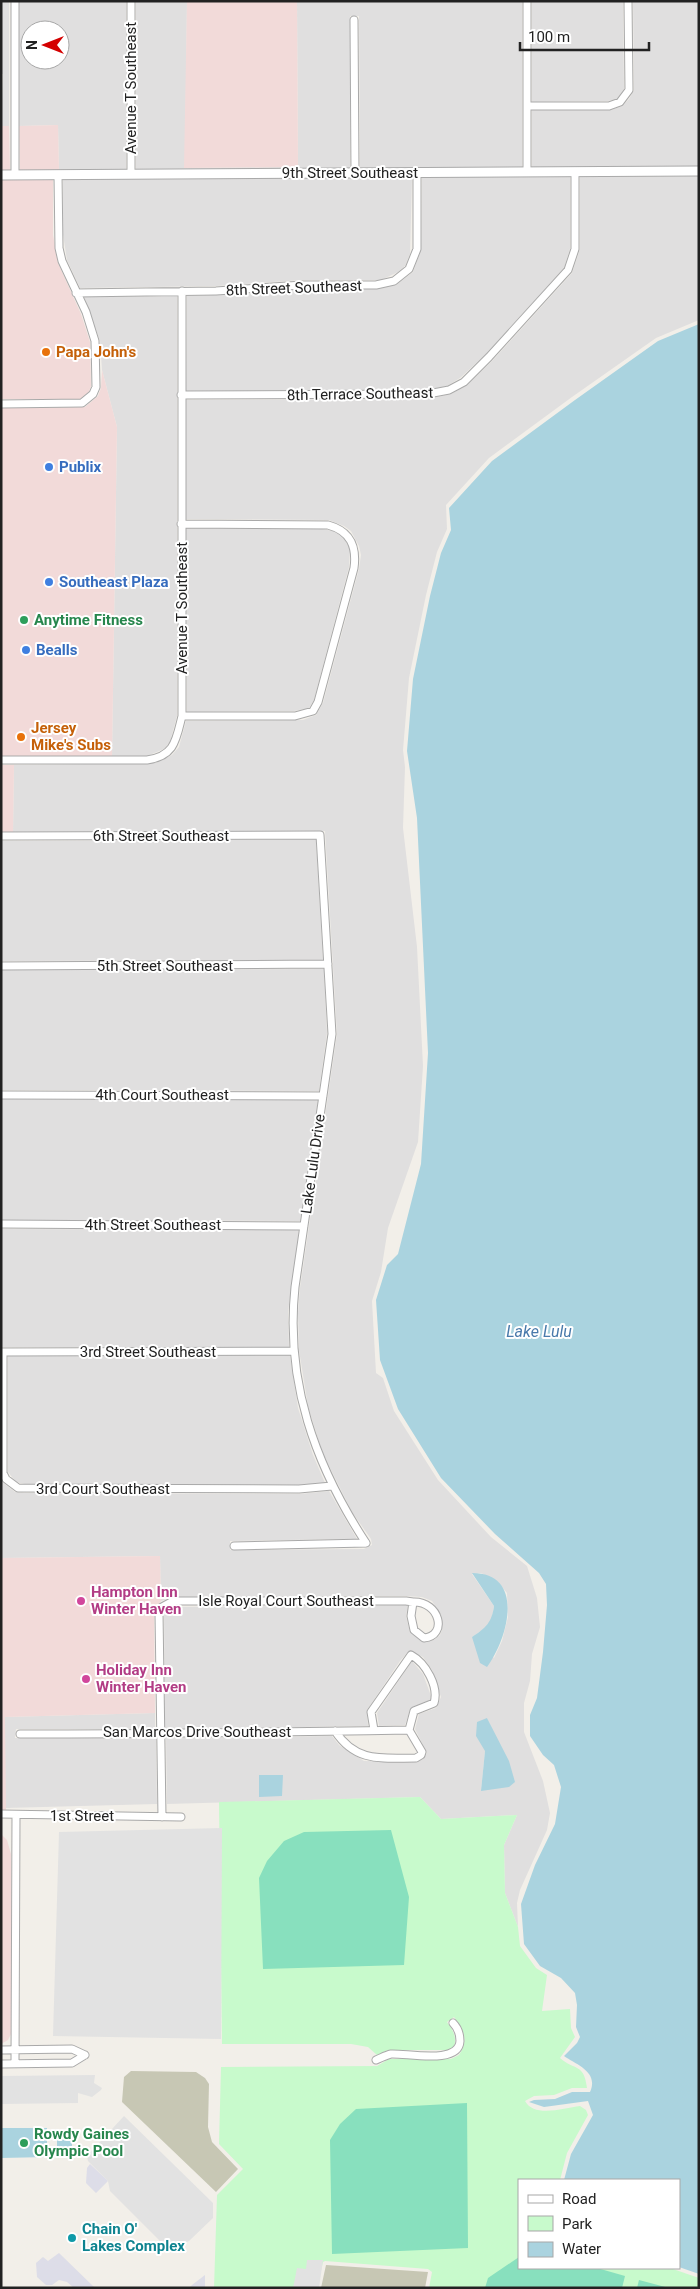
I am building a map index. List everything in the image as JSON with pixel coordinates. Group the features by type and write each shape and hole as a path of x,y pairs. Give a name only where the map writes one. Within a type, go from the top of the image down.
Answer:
{"street":[{"path":"14,1 15,175"},
{"name":"Avenue T Southeast","path":"131,1 131,174"},
{"path":"527,1 527,172"},
{"path":"527,106 609,106 620,102 629,90 628,1"},
{"path":"354,20 355,173"},
{"name":"9th Street Southeast","path":"1,175 699,171"},
{"name":"8th Street Southeast","path":"76,293 262,289 302,285 376,285 394,281 409,269 416,249 416,173"},
{"name":"8th Terrace Southeast","path":"182,395 428,394 455,387 464,382 568,270 575,249 575,173"},
{"path":"1,404 82,403 93,394 98,378 95,342 86,312 62,261 58,174"},
{"name":"Avenue T Southeast","path":"1,760 154,759 168,752 175,744 182,716 182,291"},
{"path":"181,524 328,525 342,530 347,535 355,548 356,554 331,656 318,702 313,711 295,716 182,716"},
{"name":"6th Street Southeast","path":"1,836 320,835"},
{"name":"Lake Lulu Drive","path":"320,835 332,1034 293,1312 294,1351 303,1407 317,1454 332,1486"},
{"name":"5th Street Southeast","path":"1,966 328,964"},
{"name":"4th Court Southeast","path":"1,1095 323,1096"},
{"name":"4th Street Southeast","path":"1,1224 304,1226"},
{"name":"3rd Street Southeast","path":"2,1352 294,1351"},
{"name":"3rd Court Southeast","path":"2,1352 3,1473 6,1479 18,1488 299,1489 332,1486"},
{"path":"234,1546 366,1543 332,1486"},
{"name":"Isle Royal Court Southeast","path":"165,1817 160,1733 159,1613 166,1603 173,1601 424,1602 430,1605 434,1611 438,1624 435,1634 431,1637 424,1638 414,1630 411,1616 413,1602"},
{"path":"335,1731 342,1742 366,1757 416,1758 421,1755 422,1752 409,1730 414,1711 434,1704 436,1696 428,1672 419,1659 411,1655 371,1712 374,1730"},
{"name":"San Marcos Drive Southeast","path":"20,1734 409,1730"},
{"name":"1st Street","path":"1,1814 181,1817"},
{"path":"15,2063 16,1815"},
{"path":"376,2060 388,2054 442,2056 455,2053 458,2049 460,2038 453,2023"},
{"path":"1,2050 72,2049 85,2055 72,2063 1,2064"}],"shaded area":[{"path":"1,1 9,1 9,126 1,126 3,74 1,74"},
{"path":"19,1 126,1 126,170 59,170 58,125 19,126"},
{"path":"136,1 187,1 185,168 298,167 297,1 522,1 522,168 360,168 359,16 350,16 350,169 136,170"},
{"path":"187,1 297,1 298,167 184,168"},
{"path":"532,1 623,1 624,89 617,99 608,101 532,102"},
{"path":"633,1 699,1 699,167 532,168 532,110 611,110 622,106 629,99 634,90"},
{"path":"58,125 59,170 20,170 19,126"},
{"path":"1,126 9,126 10,170 1,170"},
{"path":"699,176 699,320 656,338 572,397 489,458 446,505 447,529 437,552 426,595 409,678 403,750 405,767 403,828 417,947 423,1066 418,1142 388,1228 381,1272 372,1301 376,1373 383,1378 394,1411 438,1480 491,1537 527,1566 537,1598 540,1627 532,1654 530,1681 524,1703 524,1732 543,1781 550,1813 547,1830 520,1890 517,1903 518,1927 505,1893 504,1845 517,1815 441,1819 420,1797 167,1804 166,1738 332,1736 339,1745 364,1761 416,1762 423,1759 427,1753 415,1729 419,1714 436,1708 441,1697 432,1670 423,1657 413,1652 407,1653 400,1661 367,1710 368,1726 165,1729 164,1614 169,1607 408,1605 406,1616 410,1632 425,1642 434,1640 440,1635 442,1630 441,1615 432,1601 422,1597 406,1596 173,1597 161,1601 160,1556 1,1558 1,1481 15,1492 25,1493 299,1494 329,1491 357,1539 230,1541 230,1550 364,1549 372,1545 371,1539 352,1512 322,1452 308,1406 299,1350 298,1313 300,1288 337,1034 325,831 13,832 14,765 156,763 172,755 179,747 186,721 303,720 316,715 323,703 359,569 361,555 359,546 351,531 329,520 186,519 186,400 428,399 451,394 467,385 493,360 572,273 580,249 580,177","holes":["481,1573 498,1582 507,1593 508,1617 502,1641 494,1658 472,1637 487,1627 492,1618 494,1606 472,1574","487,1718 494,1733 481,1791 485,1751"]},
{"path":"412,177 410,254 405,266 398,272 381,280 302,280 216,286 80,288 67,260 63,234 63,179"},
{"path":"422,177 570,177 570,249 564,268 485,355 460,378 447,386 427,390 186,391 187,296 262,293 302,289 376,289 396,285 413,272 421,250"},
{"path":"1,179 53,179 53,235 58,263 81,314 90,342 91,386 89,392 80,399 1,399"},
{"path":"177,296 177,716 170,742 164,749 147,756 112,756 117,427 102,370 100,341 84,297"},
{"path":"102,370 117,427 112,756 1,756 1,408 85,407 98,396 101,388"},
{"path":"186,528 322,529 333,531 343,537 350,549 349,567 314,700 309,708 294,711 187,712"},
{"path":"1,765 14,765 13,832 1,832"},
{"path":"316,839 323,960 1,961 1,841"},
{"path":"324,969 327,1033 319,1091 1,1090 1,970"},
{"path":"1,1099 318,1100 300,1221 1,1220"},
{"path":"1,1229 299,1230 288,1312 289,1347 1,1347"},
{"path":"290,1355 298,1408 313,1455 325,1483 299,1485 25,1484 16,1482 8,1472 8,1356"},
{"path":"160,1556 161,1601 154,1613 155,1713 5,1717 6,1810 1,1810 1,1558"},
{"path":"412,1661 423,1674 431,1696 430,1700 410,1710 405,1725 379,1726 377,1713"},
{"path":"155,1713 155,1729 16,1729 15,1738 156,1738 157,1804 5,1808 5,1717"},
{"path":"222,1828 221,2039 53,2036 59,1832"},
{"path":"1,1834 7,1840 11,1854 12,2032 8,2040 1,2044"},
{"path":"131,2071 196,2072 205,2078 209,2084 208,2127 212,2142 238,2169 216,2192 122,2102 124,2077"},
{"path":"95,2075 94,2083 102,2088 101,2090 92,2097 78,2093 78,2103 1,2104 1,2076"},
{"path":"124,2116 213,2203 213,2218 189,2241 169,2250 110,2191 108,2181 88,2161 87,2156"},
{"path":"90,2164 108,2181 96,2193 86,2183 87,2168"},
{"path":"59,2253 95,2288 74,2288 67,2282 59,2280 52,2285 46,2285 37,2277 36,2263 43,2257 48,2261"},
{"path":"307,2260 323,2260 319,2288 293,2288 297,2268 306,2269"},
{"path":"326,2265 428,2272 425,2288 321,2288"},
{"path":"205,2275 205,2288 189,2288 192,2285"}],"green space":[{"path":"420,1797 441,1819 517,1815 504,1845 505,1893 518,1927 520,1946 536,1968 547,1975 542,2011 570,2009 571,2028 575,2037 560,2058 581,2071 586,2080 587,2088 572,2088 554,2095 534,2096 525,2101 529,2106 542,2111 580,2106 586,2110 588,2115 567,2153 560,2179 518,2179 518,2269 673,2269 699,2278 699,2288 429,2288 432,2272 428,2269 325,2261 323,2262 317,2288 214,2288 217,2195 243,2169 219,2144 221,2067 377,2066 389,2059 451,2059 459,2055 464,2045 463,2031 454,2017 447,2022 455,2037 454,2047 448,2050 388,2050 377,2055 368,2047 351,2044 222,2044 219,1802"},
{"path":"391,1830 409,1897 404,1965 263,1969 259,1878 267,1861 284,1841 304,1832"},
{"path":"467,2103 468,2248 332,2254 330,2140 340,2124 356,2109"},
{"path":"518,2258 518,2269 600,2269 625,2276 622,2288 485,2288 488,2278"},
{"path":"639,2280 669,2288 637,2288"}],"water":[{"name":"Lake Lulu","path":"699,324 699,2274 680,2267 680,2179 564,2179 571,2154 593,2115 588,2101 544,2107 529,2102 555,2099 572,2092 590,2092 592,2085 592,2079 589,2074 564,2056 577,2043 580,2037 576,2027 577,2005 575,1993 561,1978 540,1966 524,1944 521,1904 535,1865 555,1824 561,1787 554,1765 543,1755 530,1736 530,1715 537,1698 543,1652 547,1605 546,1584 539,1573 495,1534 441,1478 398,1409 380,1360 376,1300 387,1265 398,1254 421,1164 428,1053 417,818 407,751 413,679 430,596 441,553 451,530 449,508 492,461 658,341"},
{"path":"472,1573 489,1576 500,1584 506,1595 508,1610 506,1625 495,1655 487,1667 480,1663 472,1637 488,1624 494,1606"},
{"path":"487,1718 509,1761 515,1782 509,1787 481,1791 485,1751 476,1736 477,1722"},
{"path":"259,1775 283,1775 282,1796 259,1797"},
{"name":"Rowdy Gaines Olympic Pool","path":"1,2128 47,2128 47,2157 1,2158"},
{"path":"72,2130 72,2153 57,2154 57,2131"}],"place":[{"name":"Papa John's","path":"46,352"},
{"name":"Publix","path":"49,467"},
{"name":"Southeast Plaza","path":"49,582"},
{"name":"Anytime Fitness","path":"24,620"},
{"name":"Bealls","path":"26,650"},
{"name":"Jersey Mike's Subs","path":"21,737"},
{"name":"Hampton Inn Winter Haven","path":"81,1601"},
{"name":"Holiday Inn Winter Haven","path":"86,1679"},
{"name":"Rowdy Gaines Olympic Pool","path":"24,2143"},
{"name":"Chain O' Lakes Complex","path":"72,2238"}]}
